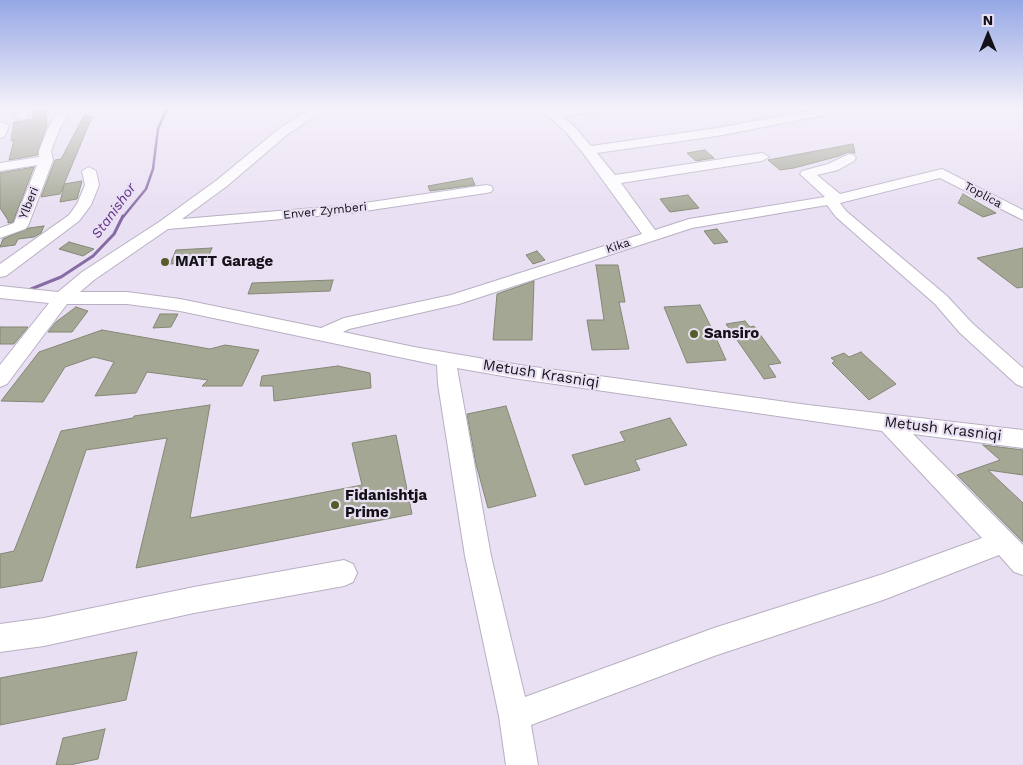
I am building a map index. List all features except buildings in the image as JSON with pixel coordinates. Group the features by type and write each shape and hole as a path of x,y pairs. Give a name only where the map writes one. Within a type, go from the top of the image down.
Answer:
{"street":[{"name":"Ylberi","path":"0,233 20,226 46,160 45,151 48,144"},
{"name":"Enver Zymberi","path":"0,379 62,298 88,276 222,183 269,144"},
{"path":"583,144 612,180 651,235"},
{"path":"588,150 633,144"},
{"path":"612,180 762,157"},
{"path":"849,158 833,167 808,174 834,200 841,214 941,300 966,328 1023,379"},
{"name":"Ylberi","path":"0,167 46,160"},
{"path":"0,272 74,218 84,204 92,185 89,171"},
{"name":"Kika","path":"324,335 344,324 444,302 512,282 689,224 834,200 942,173"},
{"name":"Toplica","path":"942,173 1023,216"},
{"name":"Enver Zymberi","path":"164,225 351,209 424,200 486,189"},
{"name":"Metush Krasniqi","path":"0,292 62,298 127,298 180,305 446,359 549,376 808,413 1023,439"},
{"path":"446,359 448,384 478,556 514,716 522,765"},
{"path":"887,422 1023,563"},
{"path":"514,716 714,642 882,587 1003,542"},
{"path":"0,638 44,632 194,600 344,573"}],"waterway":[{"name":"Stanishor","path":"123,217 146,189 153,169 156,144"},
{"name":"Stanishor","path":"31,289 61,277 93,256 114,234 123,216"}],"place":[{"name":"MATT Garage","path":"165,262"},
{"name":"Sansiro","path":"694,334"},
{"name":"Fidanishtja Prime","path":"335,505"}]}
